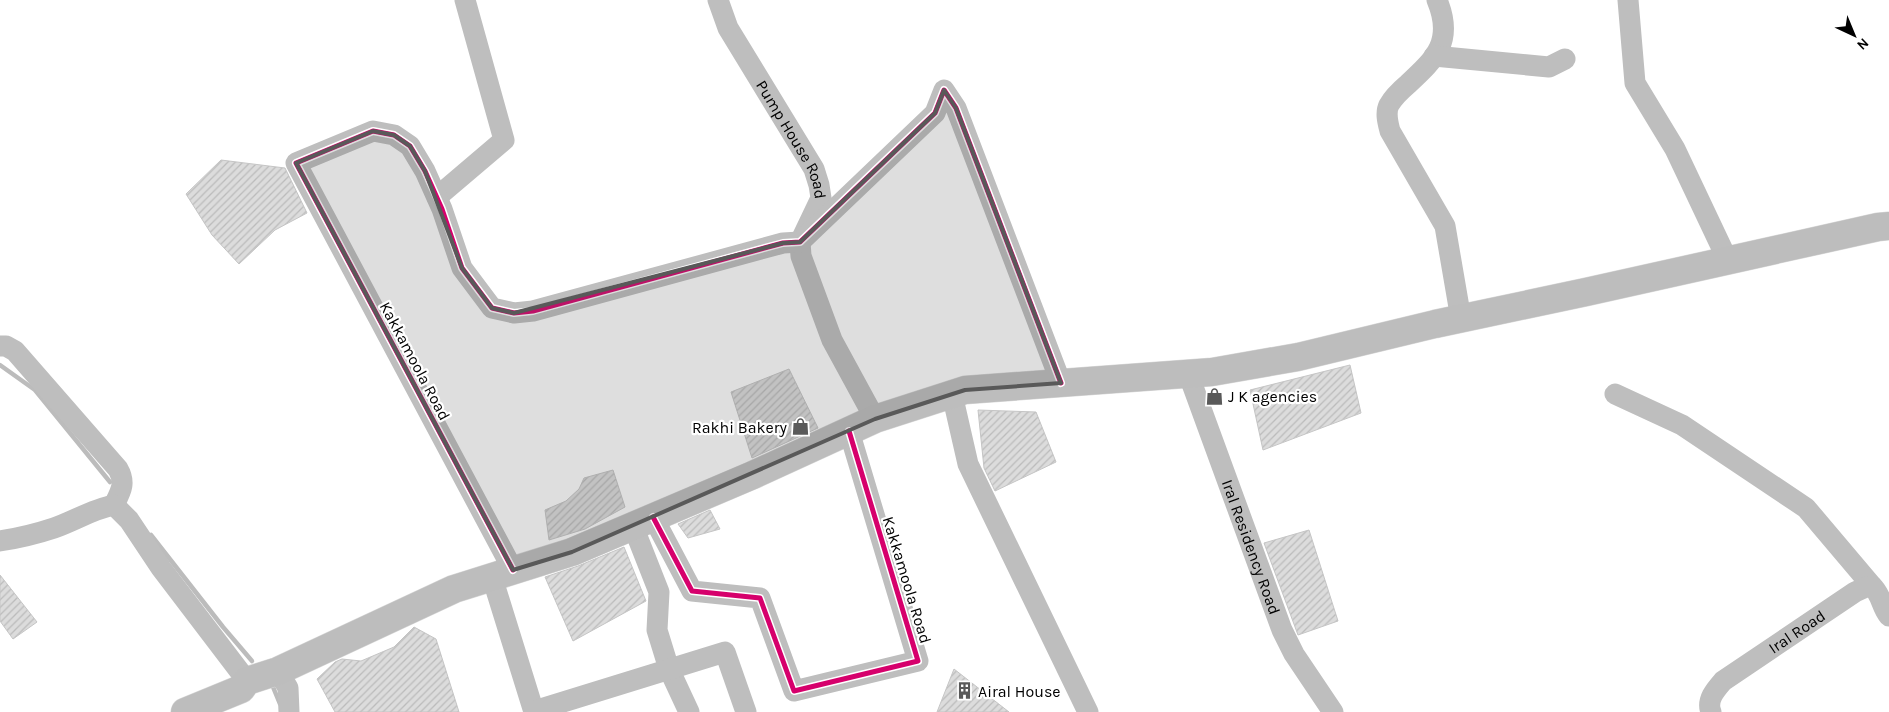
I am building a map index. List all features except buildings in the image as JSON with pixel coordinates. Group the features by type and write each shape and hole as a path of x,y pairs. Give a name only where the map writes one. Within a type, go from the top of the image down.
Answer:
{"main road":[{"path":"185,712 241,689 247,681 278,672 454,589 572,552 753,475 875,419 965,390 1212,372 1298,357 1461,319 1889,226"}],"street":[{"path":"465,0 504,140 437,197 462,268 492,308 514,313 533,311 783,243 800,242 935,113 944,90 956,108 1062,383"},
{"name":"Pump House Road","path":"718,0 728,28 814,169 820,185 821,198 800,242"},
{"path":"1437,0 1444,34 1441,46 1428,64 1396,94 1388,106 1387,120 1390,131 1445,226 1461,319"},
{"path":"1628,0 1635,82 1675,150 1728,261"},
{"path":"1434,56 1549,67 1565,59"},
{"name":"Kakkamoola Road","path":"437,197 425,171 410,146 394,135 373,131 296,163 502,574 534,712"},
{"path":"800,242 801,256 832,340 875,419"},
{"path":"0,346 6,346 15,351 118,469 123,478 122,488 114,505"},
{"name":"Iral Residency Road","path":"1188,373 1282,630 1294,654 1333,712"},
{"path":"952,394 968,464 1088,712"},
{"path":"1615,394 1682,425 1806,508 1879,592 1884,610 1889,616"},
{"name":"Kakkamoola Road","path":"643,521 692,591 760,598 794,691 918,661 849,431"},
{"path":"0,541 24,537 55,528 114,505"},
{"path":"114,505 129,520 161,568 247,681"},
{"path":"643,521 659,592 657,630 669,669 689,712"},
{"name":"Iral Road","path":"1711,712 1713,692 1723,681 1855,592 1872,586"},
{"path":"534,712 724,652 746,712"},
{"path":"278,672 288,688 289,712"}],"highlighted area":[{"path":"944,90 956,108 1061,383 965,390 875,419 572,552 513,570 296,163 373,131 394,135 410,146 425,171 462,268 492,308 514,313 783,243 800,242 935,113"}],"waterway":[{"path":"0,365 35,390 110,482"},
{"path":"151,535 252,661"},
{"path":"273,687 280,704"}],"cycle path":[{"path":"513,570 296,163 373,131 394,135 410,146 425,171 442,209 462,268 492,308 514,313 533,311 783,243 800,242 935,113 944,90 956,108 1061,383"},
{"path":"653,517 692,591 760,598 794,691 918,661 849,431"}],"place":[{"name":"J K agencies","path":"1214,396"},
{"name":"Rakhi Bakery","path":"801,427"},
{"name":"Airal House","path":"964,691"}]}
